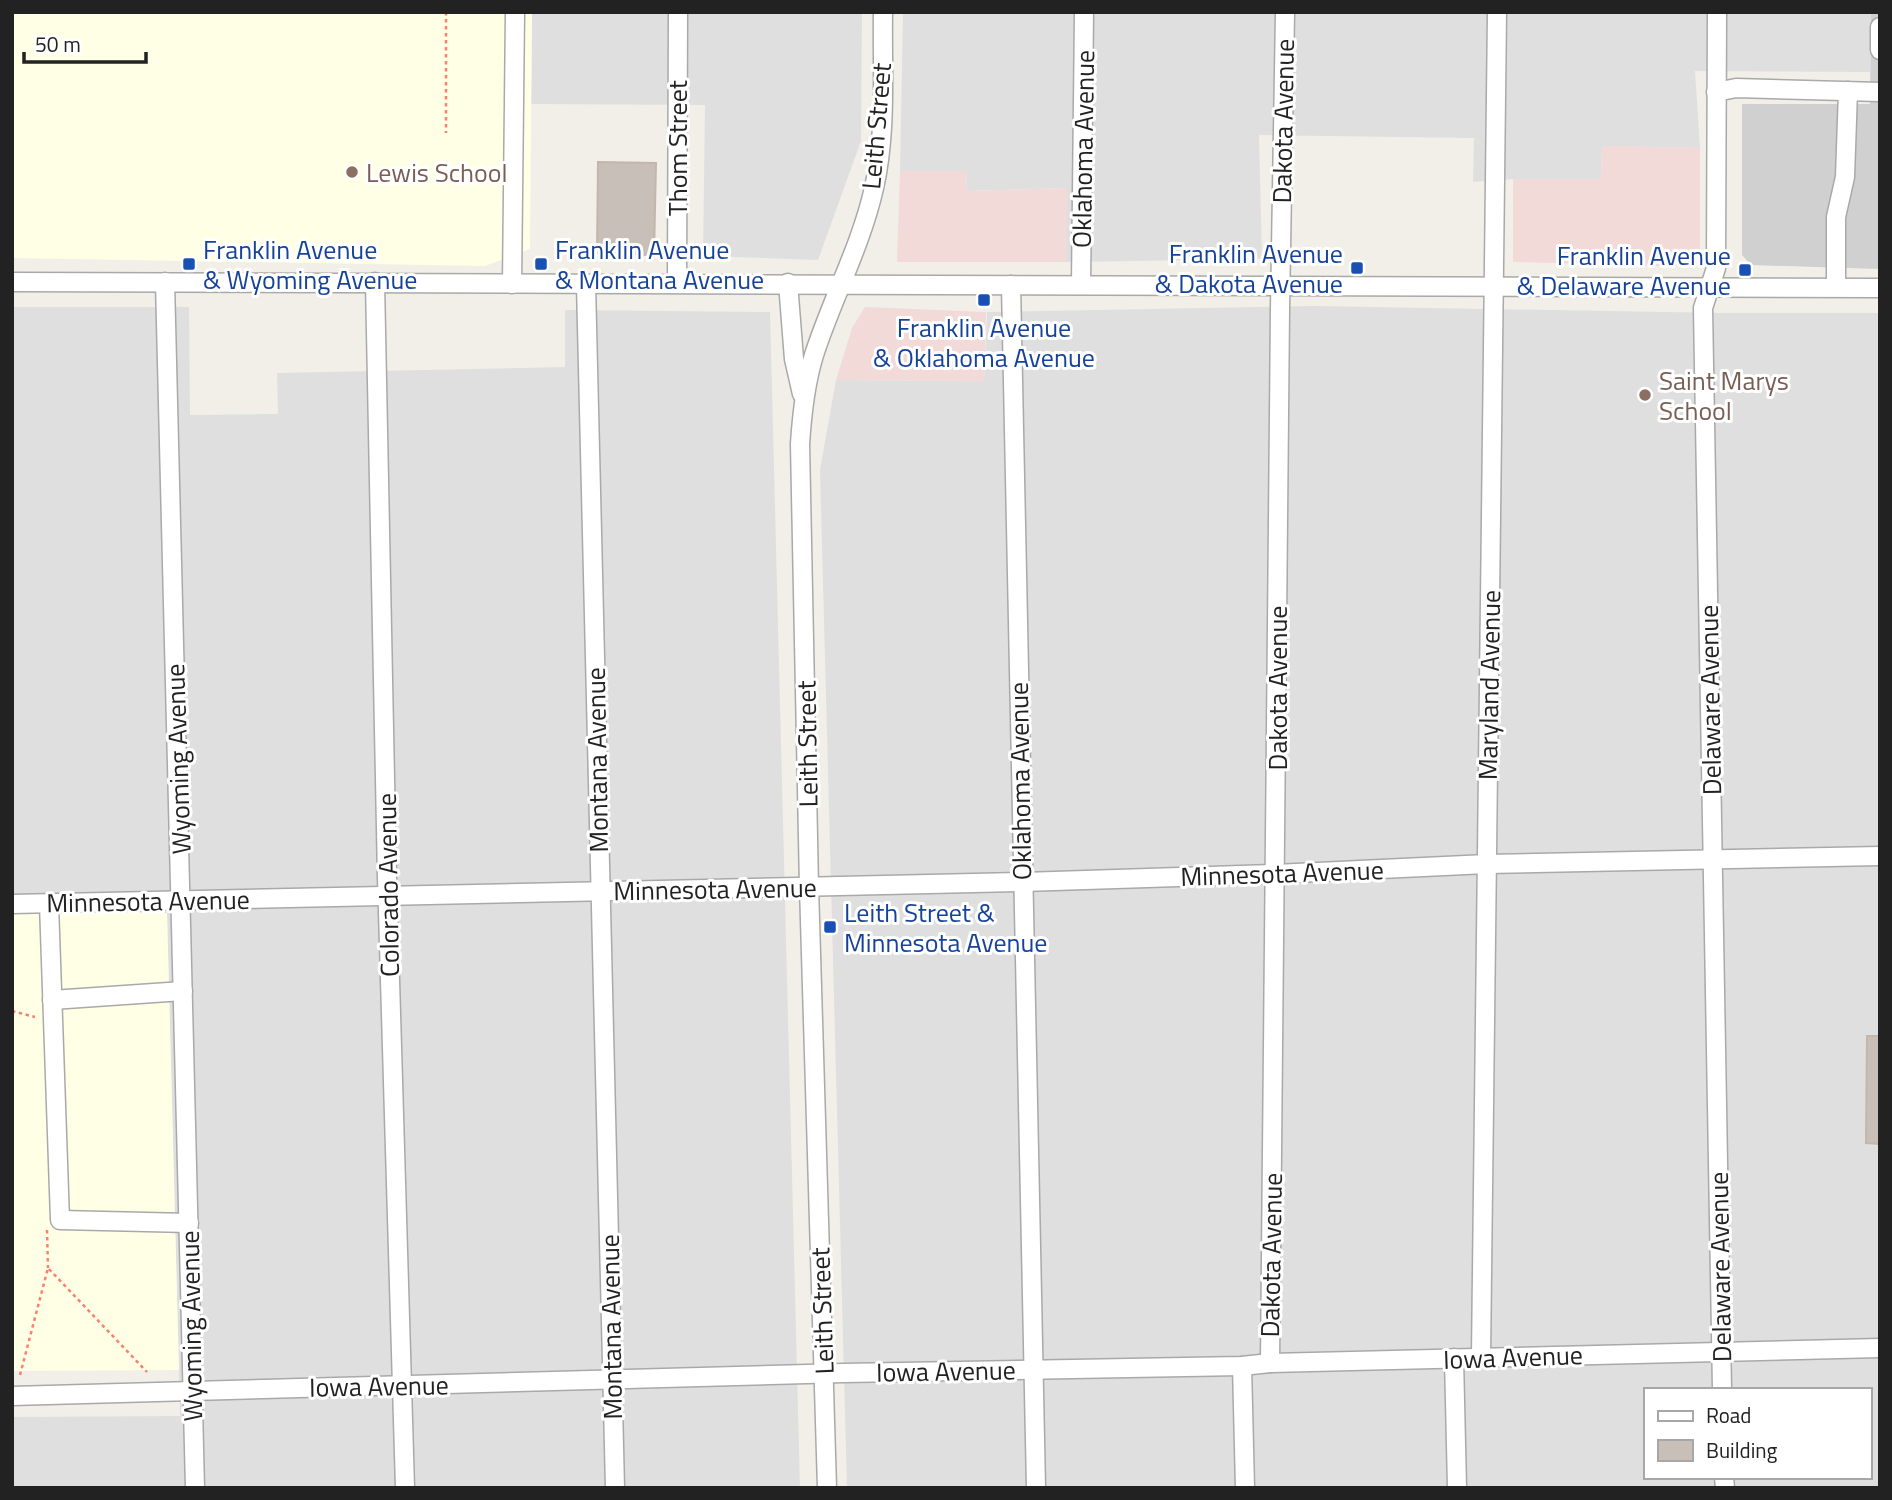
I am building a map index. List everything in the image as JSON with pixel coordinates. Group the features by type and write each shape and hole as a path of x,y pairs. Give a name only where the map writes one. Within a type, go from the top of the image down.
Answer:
{"street":[{"path":"512,284 514,12"},
{"name":"Thom Street","path":"677,283 678,12"},
{"name":"Leith Street","path":"827,1488 809,887 801,458 803,399 815,354 866,218 879,161 883,12"},
{"name":"Oklahoma Avenue","path":"1081,285 1084,12"},
{"name":"Dakota Avenue","path":"1270,1363 1285,12"},
{"name":"Maryland Avenue","path":"1480,1357 1497,12"},
{"name":"Delaware Avenue","path":"1717,12 1716,268 1703,308 1722,1388"},
{"path":"1880,27 1880,50"},
{"path":"1716,92 1736,88 1880,92"},
{"path":"1836,286 1836,217 1845,177 1848,91"},
{"path":"12,282 1880,288"},
{"name":"Wyoming Avenue","path":"165,282 195,1488"},
{"name":"Colorado Avenue","path":"375,282 388,896 405,1488"},
{"path":"788,283 793,359 803,399"},
{"name":"Montana Avenue","path":"586,284 615,1488"},
{"name":"Oklahoma Avenue","path":"1011,285 1036,1488"},
{"name":"Minnesota Avenue","path":"12,904 1023,882 1275,874 1487,863 1880,856"},
{"path":"48,904 60,1220 189,1223"},
{"path":"52,1000 183,991"},
{"name":"Iowa Avenue","path":"12,1396 1880,1348"},
{"path":"1454,1358 1457,1488"},
{"name":"Dakota Avenue","path":"1242,1366 1245,1488"}],"path":[{"path":"446,12 446,133"},
{"path":"12,1011 42,1019"},
{"path":"20,1375 48,1268 147,1373"}],"shaded area":[{"path":"12,12 532,12 530,249 485,266 12,258"},
{"path":"532,12 862,12 861,141 818,260 703,256 705,105 531,104"},
{"path":"903,12 1871,12 1870,72 1695,71 1700,148 1602,146 1601,179 1473,182 1474,138 1259,135 1262,259 1066,262 1066,188 967,191 966,171 900,171"},
{"path":"1871,12 1880,12 1880,269 1751,265 1742,255 1742,104 1870,104"},
{"path":"1602,146 1700,148 1700,267 1513,262 1513,179 1601,179"},
{"path":"900,171 966,171 967,191 1067,188 1066,262 897,262"},
{"path":"1314,306 1880,313 1880,1488 847,1488 820,470 836,380 984,381 987,312"},
{"path":"12,307 189,307 190,415 278,414 277,373 565,367 565,310 770,312 800,1488 12,1488 12,1417 180,1416 167,913 12,911"},
{"path":"865,307 986,312 984,381 836,380 852,328"},
{"path":"12,911 167,913 179,1370 12,1371"}],"building":[{"path":"598,162 656,163 654,255 597,254"},
{"path":"1867,1036 1880,1036 1880,1144 1866,1143"}],"place":[{"name":"Lewis School","path":"352,172"},
{"name":"Franklin Avenue & Wyoming Avenue","path":"189,264"},
{"name":"Franklin Avenue & Montana Avenue","path":"541,264"},
{"name":"Franklin Avenue & Dakota Avenue","path":"1357,268"},
{"name":"Franklin Avenue & Delaware Avenue","path":"1745,270"},
{"name":"Franklin Avenue & Oklahoma Avenue","path":"984,300"},
{"name":"Saint Marys School","path":"1645,395"},
{"name":"Leith Street & Minnesota Avenue","path":"830,927"}]}
